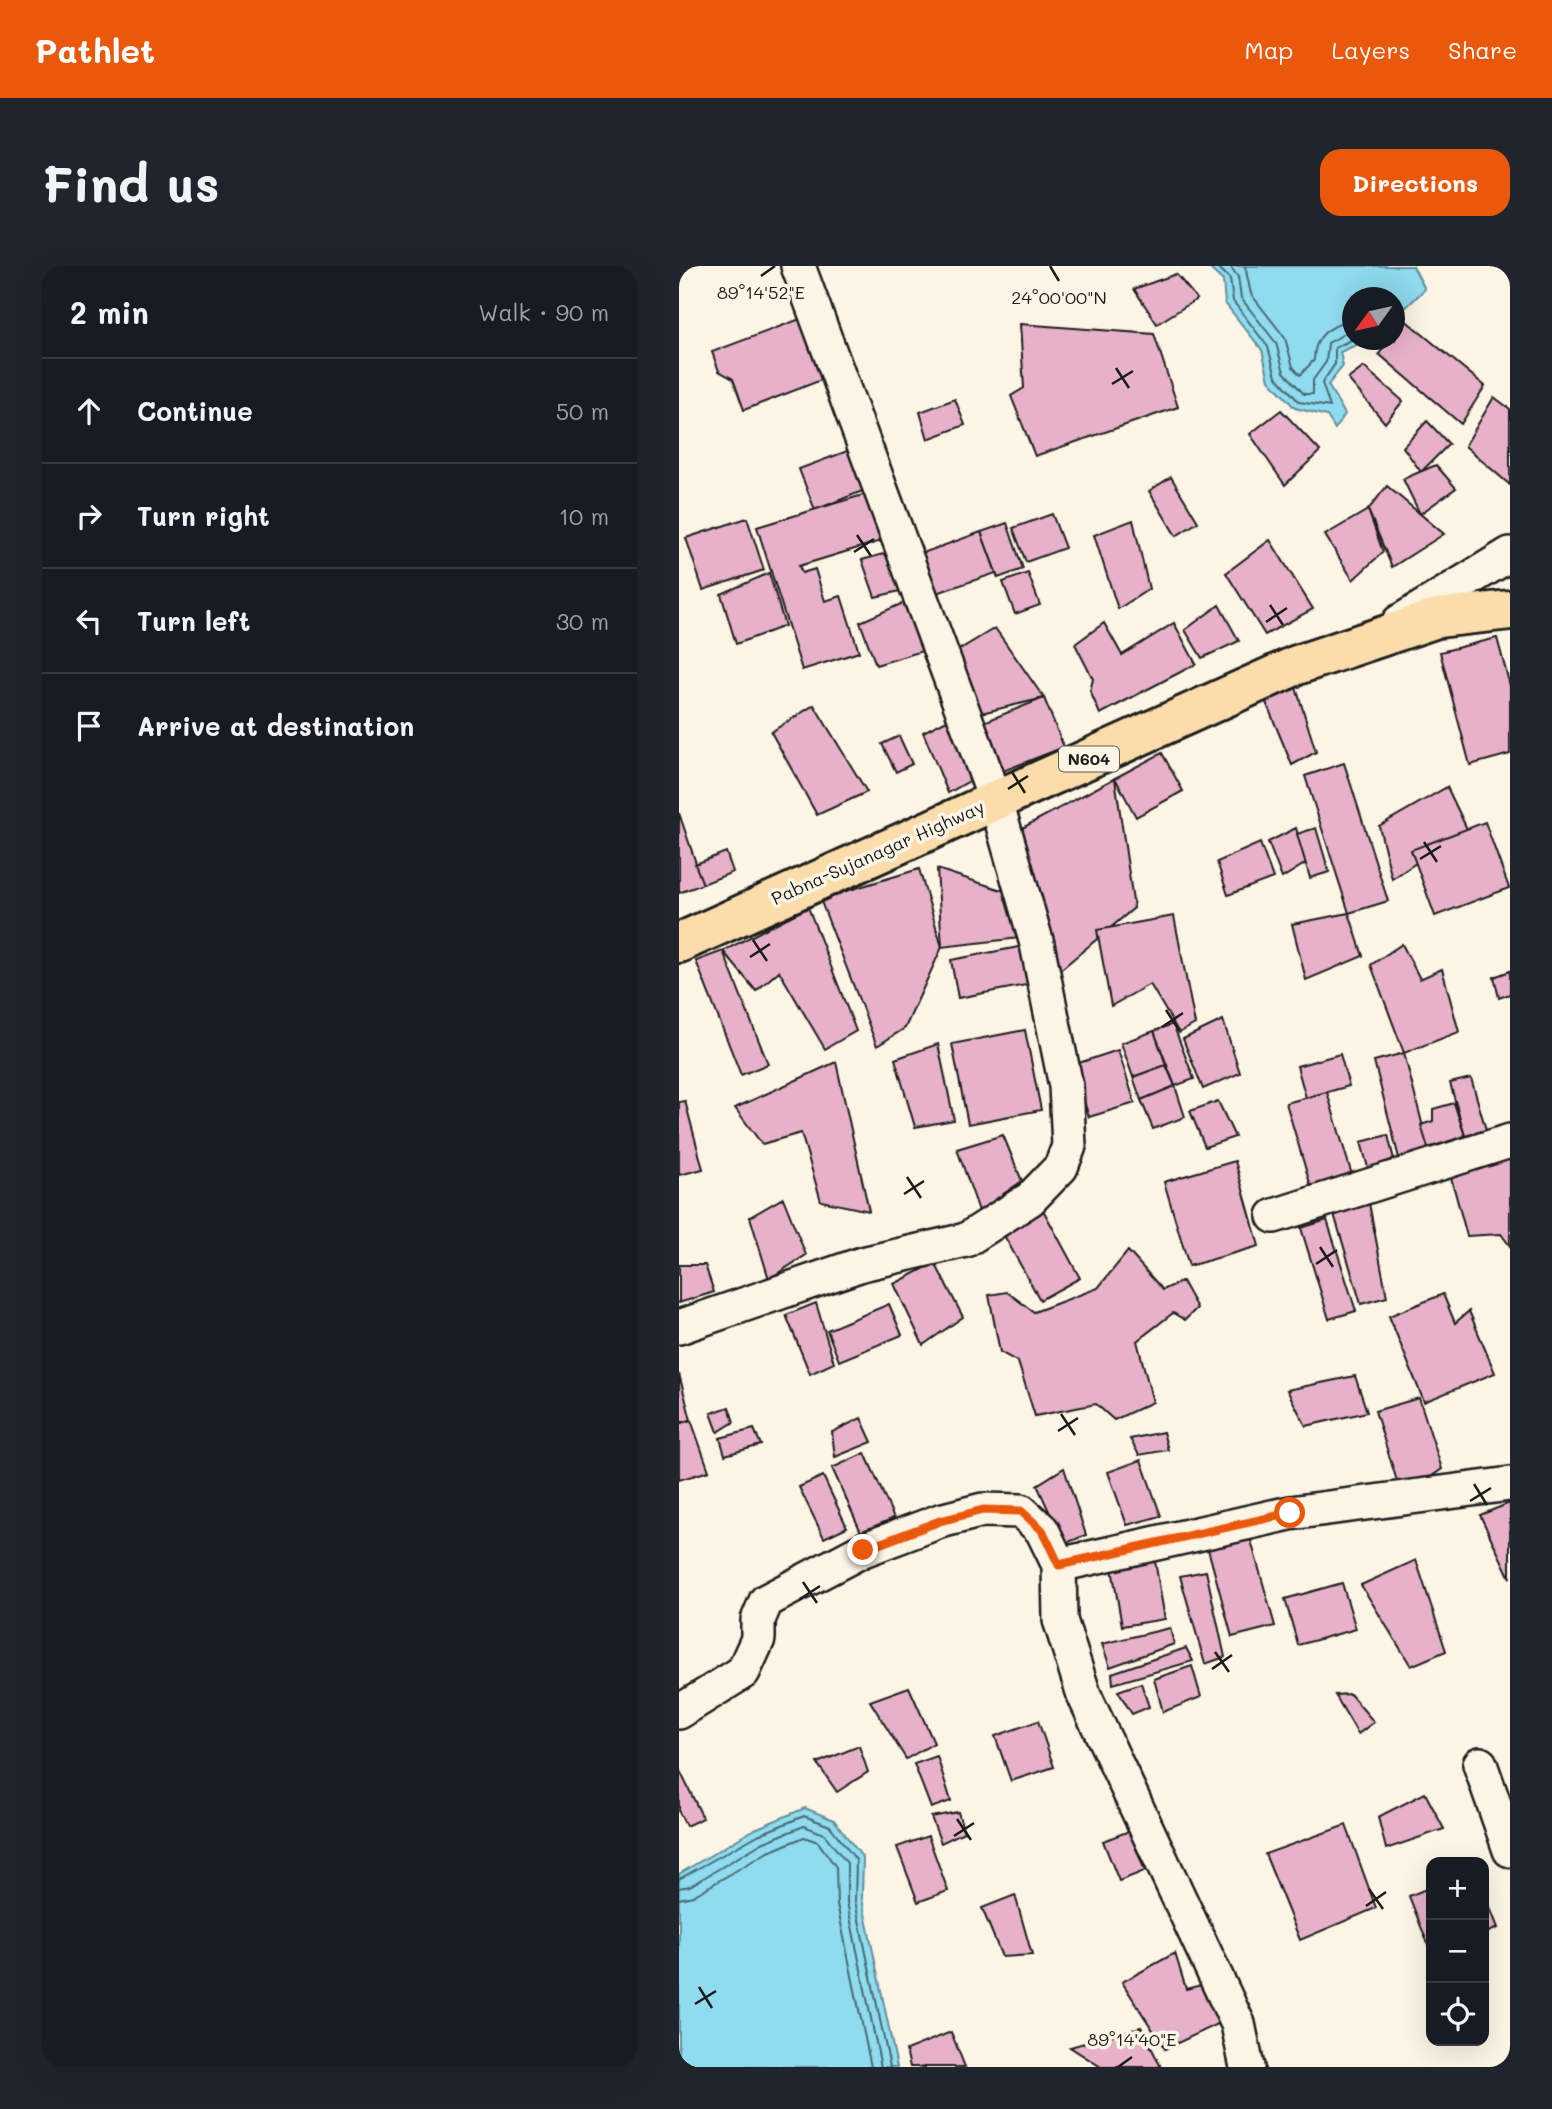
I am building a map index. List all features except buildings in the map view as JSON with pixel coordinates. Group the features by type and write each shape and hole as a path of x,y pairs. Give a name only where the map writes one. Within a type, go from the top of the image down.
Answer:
{"highway":[{"name":"Pabna-Sujanagar Highway","path":"679,943 1297,665 1437,618 1510,610"}],"street":[{"path":"679,1327 862,1264 966,1240 1030,1199 1061,1167 1069,1146 1066,1086 1037,944 996,801 798,266"},
{"path":"1368,641 1510,554"},
{"path":"1274,1216 1510,1141"},
{"path":"1059,1565 1290,1513 1510,1484"},
{"path":"679,1712 743,1672 758,1639 758,1620 766,1601 863,1550 940,1521 983,1510 1021,1511 1042,1530 1059,1565 1060,1620 1084,1695 1238,2024 1247,2067"},
{"path":"1480,1764 1510,1850"}],"water":[{"path":"1207,266 1413,266 1425,289 1405,308 1405,287 1342,287 1342,350 1345,350 1340,352 1343,366 1328,385 1345,414 1335,429 1327,416 1295,408 1269,380 1262,350 1225,303 1223,281"},
{"path":"805,1808 834,1820 863,1858 862,1899 897,2067 679,2067 679,1874 755,1829"}],"route":[{"path":"863,1550 940,1521 983,1510 1021,1511 1042,1530 1059,1565 1290,1513"}]}
